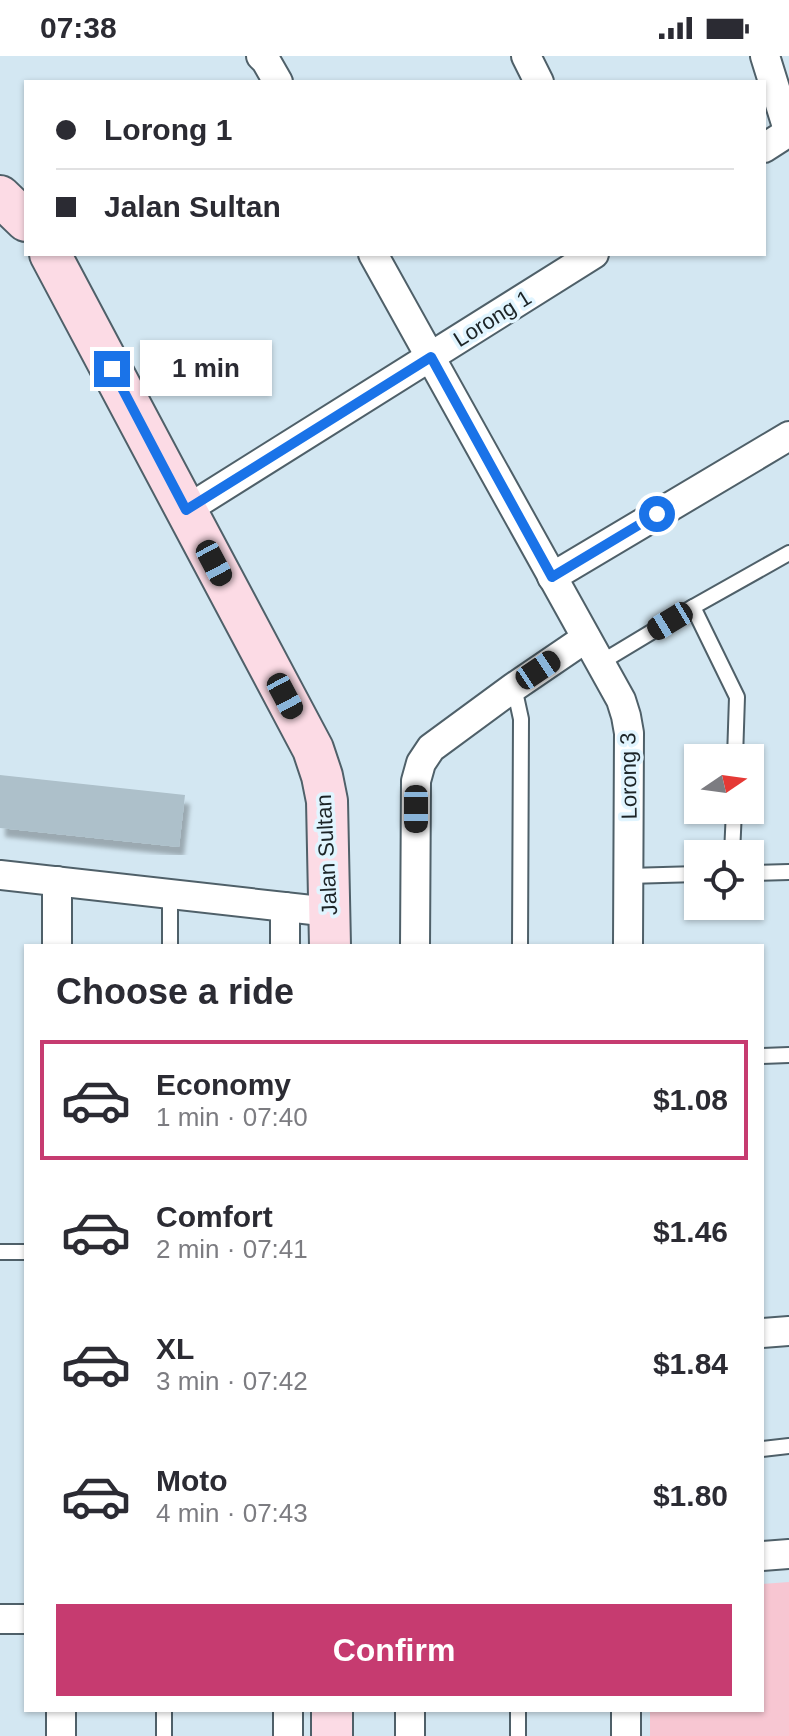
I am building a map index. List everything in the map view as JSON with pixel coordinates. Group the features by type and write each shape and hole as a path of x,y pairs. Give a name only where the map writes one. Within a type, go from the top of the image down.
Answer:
{"street":[{"path":"526,56 538,80"},
{"path":"765,56 789,133 766,147"},
{"path":"0,196 24,219"},
{"name":"Jalan Sultan","path":"51,256 313,749 327,801 330,929"},
{"name":"Lorong 3","path":"374,256 621,700 629,733 628,944"},
{"name":"Lorong 1","path":"186,510 591,256"},
{"path":"552,577 789,436"},
{"path":"415,944 416,781 421,763 431,748 586,638"},
{"path":"0,875 285,907 330,929"},
{"path":"57,881 57,944"},
{"path":"285,907 285,944"},
{"path":"764,1333 789,1331"},
{"path":"764,1556 789,1554"},
{"path":"0,1619 24,1619"},
{"path":"61,1712 61,1736"},
{"path":"288,1712 288,1736"},
{"path":"332,1712 332,1736"},
{"path":"410,1712 410,1736"},
{"path":"626,1712 626,1736"}],"lane":[{"path":"600,663 789,553"},
{"path":"693,607 737,697 735,744"},
{"path":"514,687 521,719 520,944"},
{"path":"764,873 789,872"},
{"path":"628,876 684,874"},
{"path":"170,894 170,944"},
{"path":"764,1056 789,1055"},
{"path":"0,1252 24,1252"},
{"path":"764,1449 789,1446"},
{"path":"164,1712 164,1736"},
{"path":"518,1712 518,1736"}],"shaded area":[{"path":"789,1582 789,1736 650,1736 650,1712 764,1712 764,1584"}],"building":[{"path":"0,775 185,795 179,847 0,828"}],"route":[{"path":"112,369 186,510 431,357 552,577 657,514"}]}
